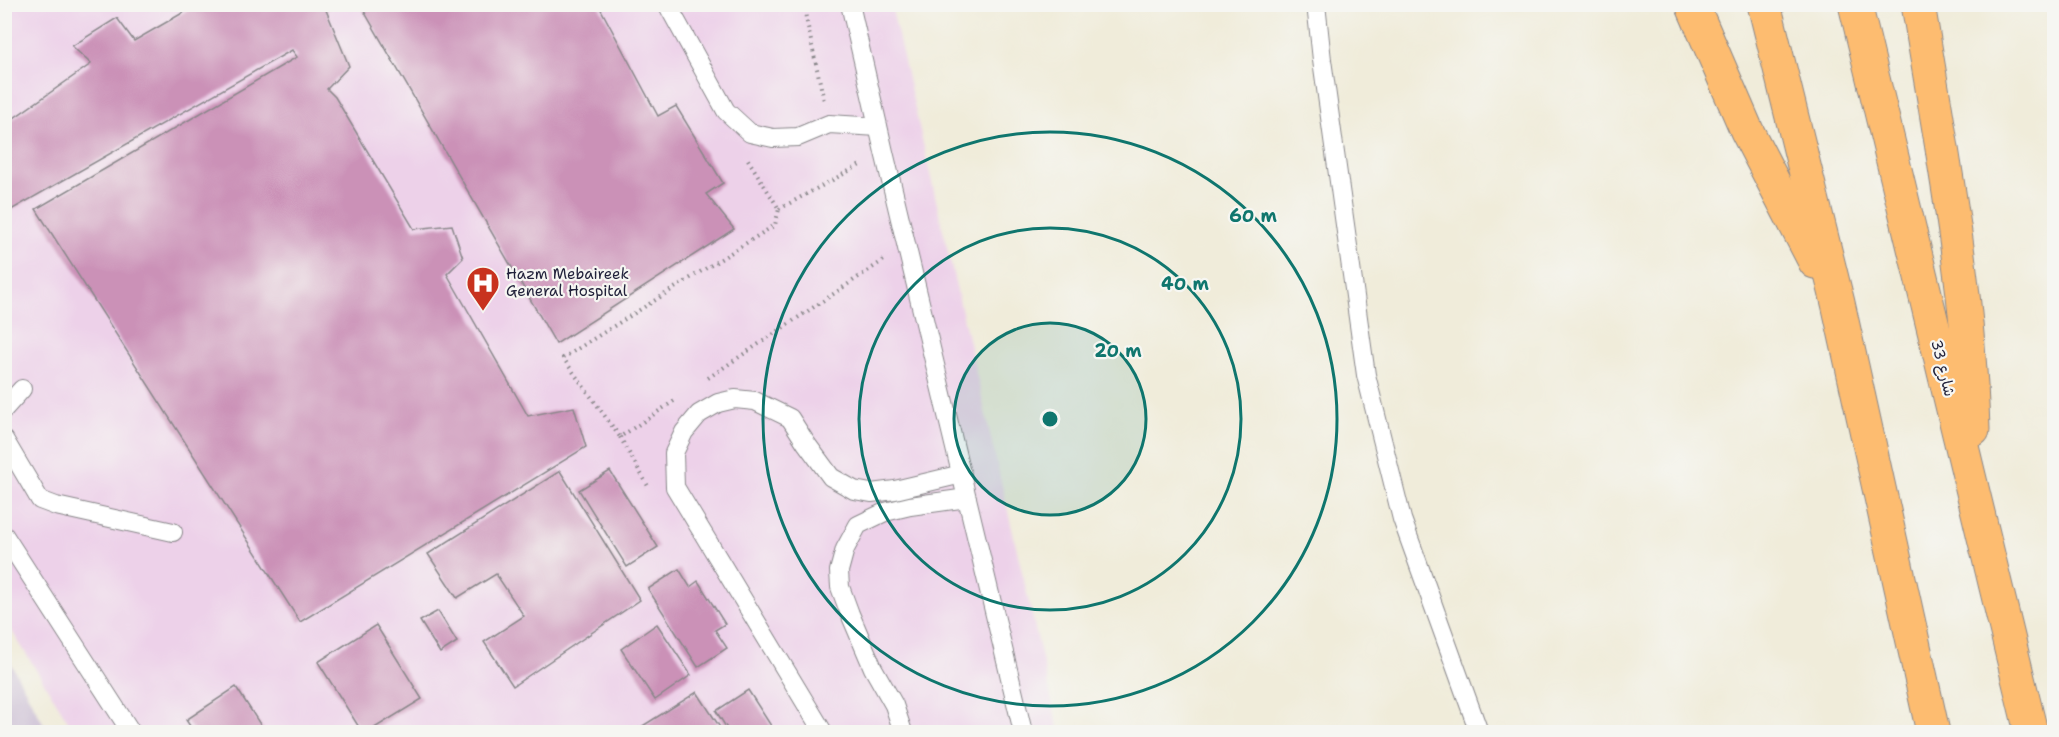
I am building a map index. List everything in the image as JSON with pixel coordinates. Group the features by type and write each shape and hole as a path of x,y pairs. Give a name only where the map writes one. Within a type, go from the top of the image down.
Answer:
{"highway":[{"path":"1692,4 1747,131 1838,303"},
{"path":"1764,4 1838,303 1933,732"},
{"name":"شارع 33","path":"1855,4 2031,732"},
{"path":"1918,4 1966,308 1973,428 1972,489"}],"lane":[{"path":"667,4 726,111 750,133 773,138 798,137 829,124 878,127"},
{"path":"850,4 1023,732"},
{"path":"1316,4 1366,375 1402,519 1479,732"},
{"path":"4,409 22,389"},
{"path":"823,732 675,487 674,453 684,432 699,414 718,404 735,399 755,401 790,418 831,477 854,490 879,492 962,474"},
{"path":"4,439 40,500 56,506 172,532"},
{"path":"903,732 894,705 873,668 840,587 839,571 845,549 858,525 885,512 967,498"},
{"path":"4,535 130,732"}],"path":[{"path":"803,4 829,124"},
{"path":"679,398 620,437 563,358 775,225 779,209 741,149"},
{"path":"779,209 884,152"},
{"path":"699,384 906,245"}],"shaded area":[{"name":"Hazm Mebaireek General Hospital","path":"5,5 891,5 1059,732 75,732 5,620"},
{"path":"5,653 48,732 5,732"}],"building":[{"path":"198,4 335,4 326,10 349,66 327,89 335,97 414,229 452,225 463,258 447,274 528,416 574,407 586,447 300,622 36,209 297,57 292,50 4,214 4,125 91,64 72,46 117,18 134,41"},
{"path":"360,4 598,4 658,116 676,106 723,183 706,194 734,229 556,344"},
{"path":"560,471 640,600 513,686 484,642 524,616 496,574 457,598 428,554"},
{"path":"610,471 658,547 627,567 579,490"},
{"path":"679,569 690,587 698,581 725,624 715,630 727,648 698,667 648,589"},
{"path":"438,611 457,642 440,653 420,621"},
{"path":"657,624 691,675 655,700 621,649"},
{"path":"376,625 422,699 368,732 362,732 318,662"},
{"path":"236,687 265,732 194,732 186,720"},
{"path":"748,690 775,732 729,732 716,711"},
{"path":"697,692 723,732 633,732"}],"place":[{"name":"Hazm Mebaireek General Hospital","path":"483,312"}]}
